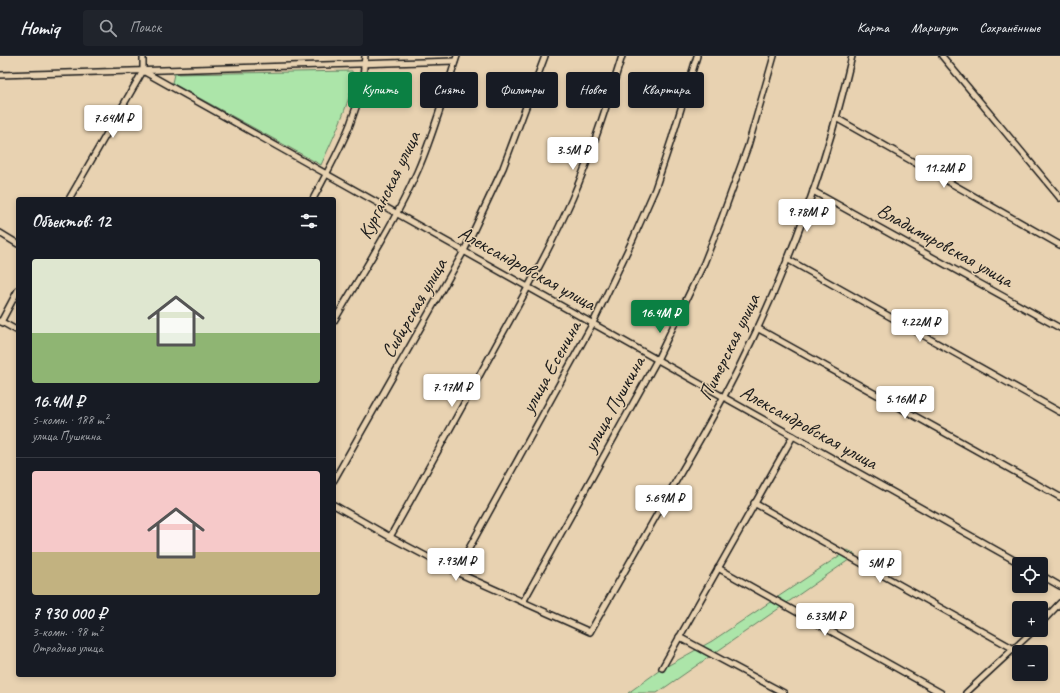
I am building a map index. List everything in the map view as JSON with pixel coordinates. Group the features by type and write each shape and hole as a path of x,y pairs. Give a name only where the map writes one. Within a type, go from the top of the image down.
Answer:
{"street":[{"path":"69,197 143,71 143,56"},
{"path":"314,197 339,150 352,121 363,79 364,56"},
{"name":"Сибирская улица","path":"336,476 464,251 503,168 545,56"},
{"path":"390,537 528,287 572,198 604,114 622,56"},
{"name":"улица Есенина","path":"456,572 593,323 633,239 655,189 697,56"},
{"name":"улица Пушкина","path":"523,602 657,360 704,263 748,146 774,56"},
{"name":"Питерская улица","path":"523,602 590,632 724,397 757,328 814,191 836,118 852,56"},
{"path":"942,56 1060,198"},
{"path":"0,75 456,59"},
{"name":"Курганская улица","path":"336,318 396,213 417,173 430,139 456,59"},
{"name":"Александровская улица","path":"143,71 1012,559"},
{"path":"836,118 1060,245"},
{"name":"Владимировская улица","path":"814,191 1060,328"},
{"path":"0,234 16,243"},
{"path":"787,259 1060,412"},
{"path":"16,294 0,322 16,330"},
{"path":"757,328 1060,497"},
{"path":"662,668 793,436"},
{"path":"754,504 1012,648"},
{"path":"336,506 456,572 523,602"},
{"path":"718,568 941,693"},
{"path":"1048,580 1060,586"},
{"path":"1048,615 1060,602"},
{"path":"679,637 784,693"},
{"path":"1018,645 1027,637"},
{"path":"966,693 1012,651"}],"green space":[{"path":"352,71 352,72 348,72 347,103 321,165 172,83 174,74"},
{"path":"848,550 856,555 657,693 628,693 660,670 712,641"}]}
